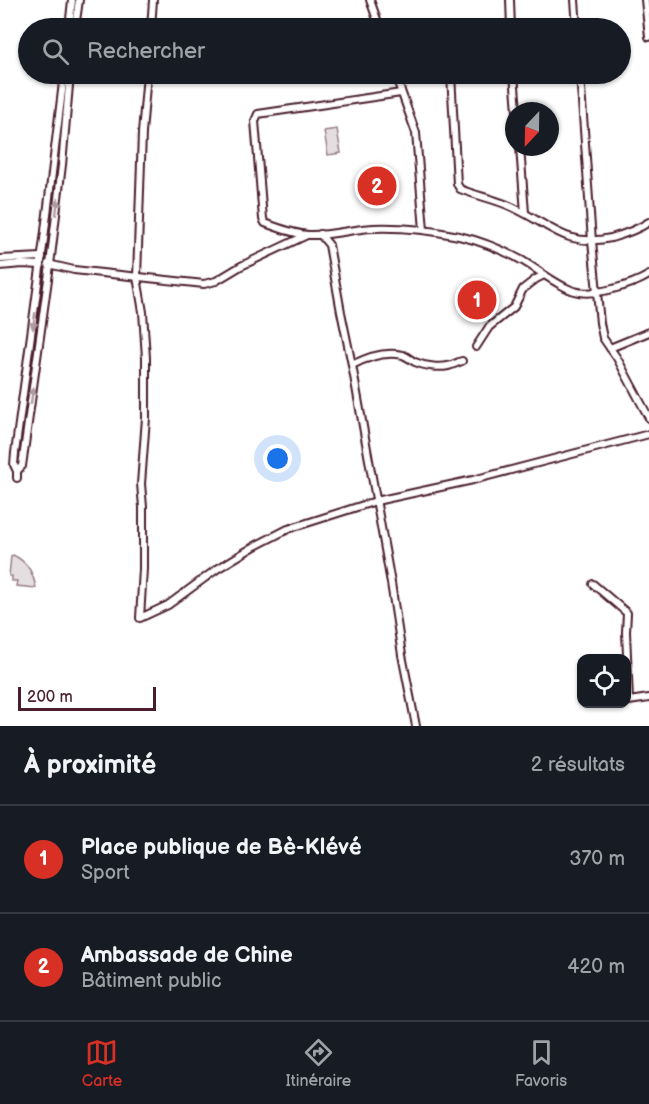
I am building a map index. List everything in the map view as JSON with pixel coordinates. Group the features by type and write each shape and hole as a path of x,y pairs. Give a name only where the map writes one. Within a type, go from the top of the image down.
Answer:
{"street":[{"path":"70,18 72,0"},
{"path":"76,18 79,0"},
{"path":"152,18 153,0"},
{"path":"370,0 376,18"},
{"path":"510,0 511,18"},
{"path":"575,0 576,18"},
{"path":"645,0 649,37"},
{"path":"64,84 62,128 50,265 22,466 17,475 14,465 15,453 41,262 62,128 69,84"},
{"path":"146,84 142,133 137,277 143,312 146,358 146,418 141,484 143,569 140,618 168,605 217,569 288,529 376,501 473,480 649,434"},
{"path":"398,84 416,133 424,230"},
{"path":"452,84 459,189 493,199 525,213 565,236 580,241 592,241 632,232 649,222"},
{"path":"515,84 516,102"},
{"path":"581,84 596,293 603,338 617,358 649,418"},
{"path":"401,93 260,112 255,121 263,221 279,228 308,235 370,228 398,228 460,236 506,252 574,291 584,293 596,293 625,285 649,275"},
{"path":"521,156 525,213"},
{"path":"320,234 329,245 416,726"},
{"path":"0,259 41,262 74,270 204,284 308,235"},
{"path":"0,266 41,262"},
{"path":"476,347 489,327 514,307 523,289 544,274"},
{"path":"610,348 649,332"},
{"path":"352,365 362,359 380,355 401,355 430,366 447,366 462,361"},
{"path":"593,584 627,613 628,702 649,698"}],"shaded area":[{"path":"337,129 341,153 328,155 324,131"},
{"path":"13,555 29,568 36,588 16,586 17,581 12,581 12,576 9,576"}],"place":[{"name":"Ambassade de Chine","path":"377,186"},
{"name":"Place publique de Bè-Klévé","path":"477,300"}]}
